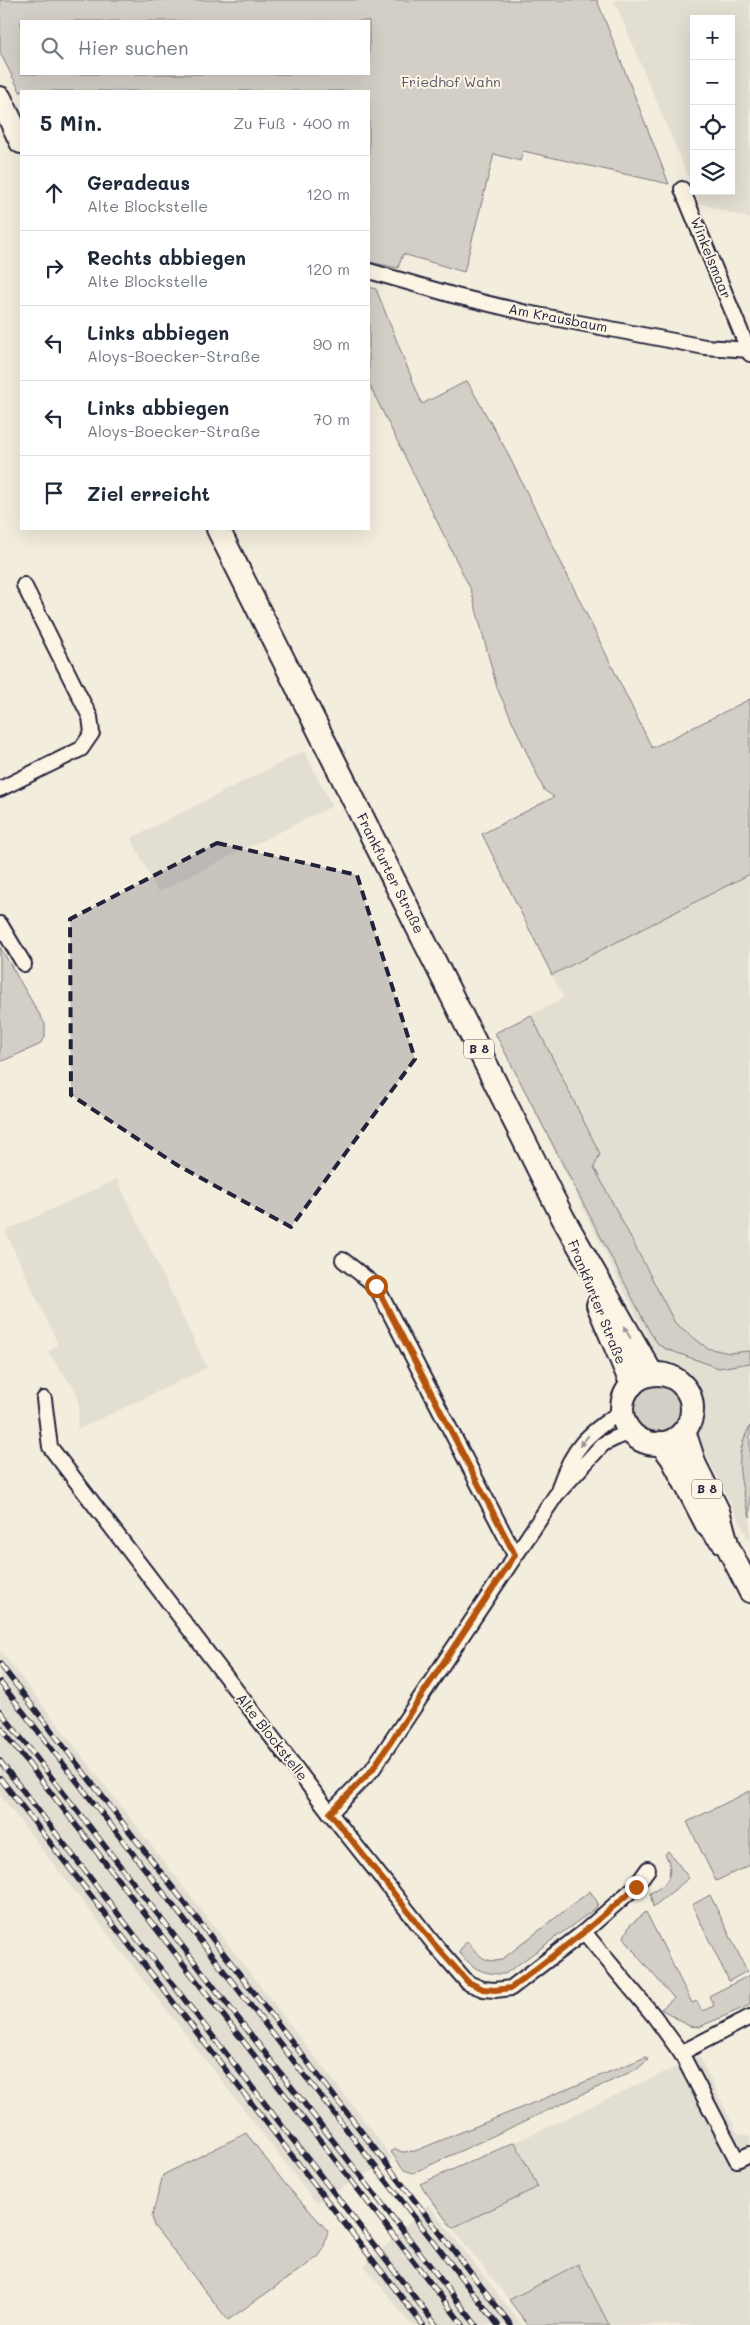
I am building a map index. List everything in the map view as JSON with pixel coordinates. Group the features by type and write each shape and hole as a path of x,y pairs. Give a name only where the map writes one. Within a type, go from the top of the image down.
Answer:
{"main road":[{"path":"0,98 20,140"},
{"name":"Frankfurter Straße","path":"219,530 563,1218 652,1374"},
{"name":"Frankfurter Straße","path":"563,1218 632,1385"},
{"path":"652,1374 660,1374 676,1380 689,1395 691,1415 684,1431 674,1440 662,1443 652,1443 635,1436 626,1425 622,1411 623,1401 632,1385 652,1374"},
{"name":"B 8","path":"684,1431 695,1465 718,1511 728,1547 750,1591"},
{"name":"B 8","path":"662,1443 672,1458 707,1525 728,1547"}],"street":[{"name":"Winkelsmaar","path":"682,189 749,350"},
{"name":"Am Krausbaum","path":"370,271 456,296 527,313 705,347 749,350"},
{"path":"0,790 81,749 92,733 90,717 24,585"},
{"path":"0,924 24,964"},
{"path":"343,1260 376,1286 515,1555"},
{"name":"Alte Blockstelle","path":"44,1399 50,1447 330,1813 434,1944 468,1982 483,1989 511,1988 584,1932 636,1887 648,1869"},
{"path":"556,1495 572,1456 584,1439 595,1428 622,1411"},
{"path":"330,1813 372,1770 556,1495 603,1444 622,1435 635,1436"},
{"path":"584,1932 654,2016 681,2053 737,2160 750,2154"},
{"path":"681,2053 750,2016"}],"highlighted area":[{"path":"217,843 357,875 415,1059 291,1227 177,1165 71,1095 70,919"}],"shaded area":[{"path":"614,0 750,0 750,219 699,203 696,195 735,195 735,15 690,15 690,182"},
{"path":"304,751 332,806 158,892 131,838"},
{"path":"750,874 750,1542 495,1033 564,998 552,975"},
{"path":"117,1179 207,1368 77,1430 79,1407 76,1391 48,1352 58,1344 5,1231"},
{"path":"0,1650 371,2129 392,2159 316,2203 0,1795"},
{"path":"699,2056 737,2133 750,2136 750,2325 609,2325 577,2264 509,2300 452,2228 538,2187 515,2142"},
{"path":"428,2204 522,2325 411,2325 365,2266"}],"green space":[{"name":"Friedhof Wahn","path":"0,0 597,0 669,184 523,151 520,161 494,154 464,272 403,254 398,268 370,262 370,90 20,91 0,53"},
{"path":"370,287 376,289 422,404 467,381 506,450 652,748 750,699 750,874 552,975 482,834 554,797 544,790 497,688 471,590 370,386"},
{"path":"0,947 45,1024 45,1037 39,1045 0,1062"},
{"path":"531,1015 600,1154 594,1167 675,1323 707,1348 729,1353 750,1351 750,1363 719,1368 666,1349 659,1345 651,1334 495,1033"},
{"path":"657,1380 668,1382 678,1388 684,1398 686,1409 684,1420 678,1430 668,1436 657,1438 646,1436 636,1430 630,1420 628,1409 630,1398 636,1388 646,1382"},
{"path":"750,1426 750,1517 741,1482 740,1460 744,1438"},
{"path":"750,1791 750,1865 716,1881 687,1822"},
{"path":"668,1851 689,1878 653,1907 650,1893 666,1882 670,1872 665,1854"},
{"path":"590,1891 598,1903 596,1908 505,1974 479,1970 459,1952 467,1941 482,1957 490,1961 501,1960"},
{"path":"710,1895 747,1971 729,1981 692,1905"},
{"path":"646,1912 692,2003 697,2001 702,2011 714,2006 709,1996 750,1975 750,2005 699,2027 689,2026 661,2009 674,1998 639,1958 624,1937 630,1925"},
{"path":"646,2057 648,2060 637,2069 413,2173 404,2170 391,2152 396,2149 402,2152 415,2151"},
{"path":"246,2133 286,2185 328,2231 323,2250 318,2257 228,2320 154,2226 152,2216 163,2175"},
{"path":"515,2142 538,2187 452,2228 420,2184"},
{"path":"578,2264 609,2325 528,2325 509,2300"}],"railway":[{"path":"0,1664 511,2325"},
{"path":"0,1682 498,2325"},
{"path":"0,1711 476,2325"},
{"path":"0,1727 463,2325"},
{"path":"0,1761 436,2325"},
{"path":"0,1778 423,2325"}],"route":[{"path":"376,1286 515,1555 372,1770 330,1813 434,1944 468,1982 483,1989 511,1988 584,1932 636,1887"}]}
